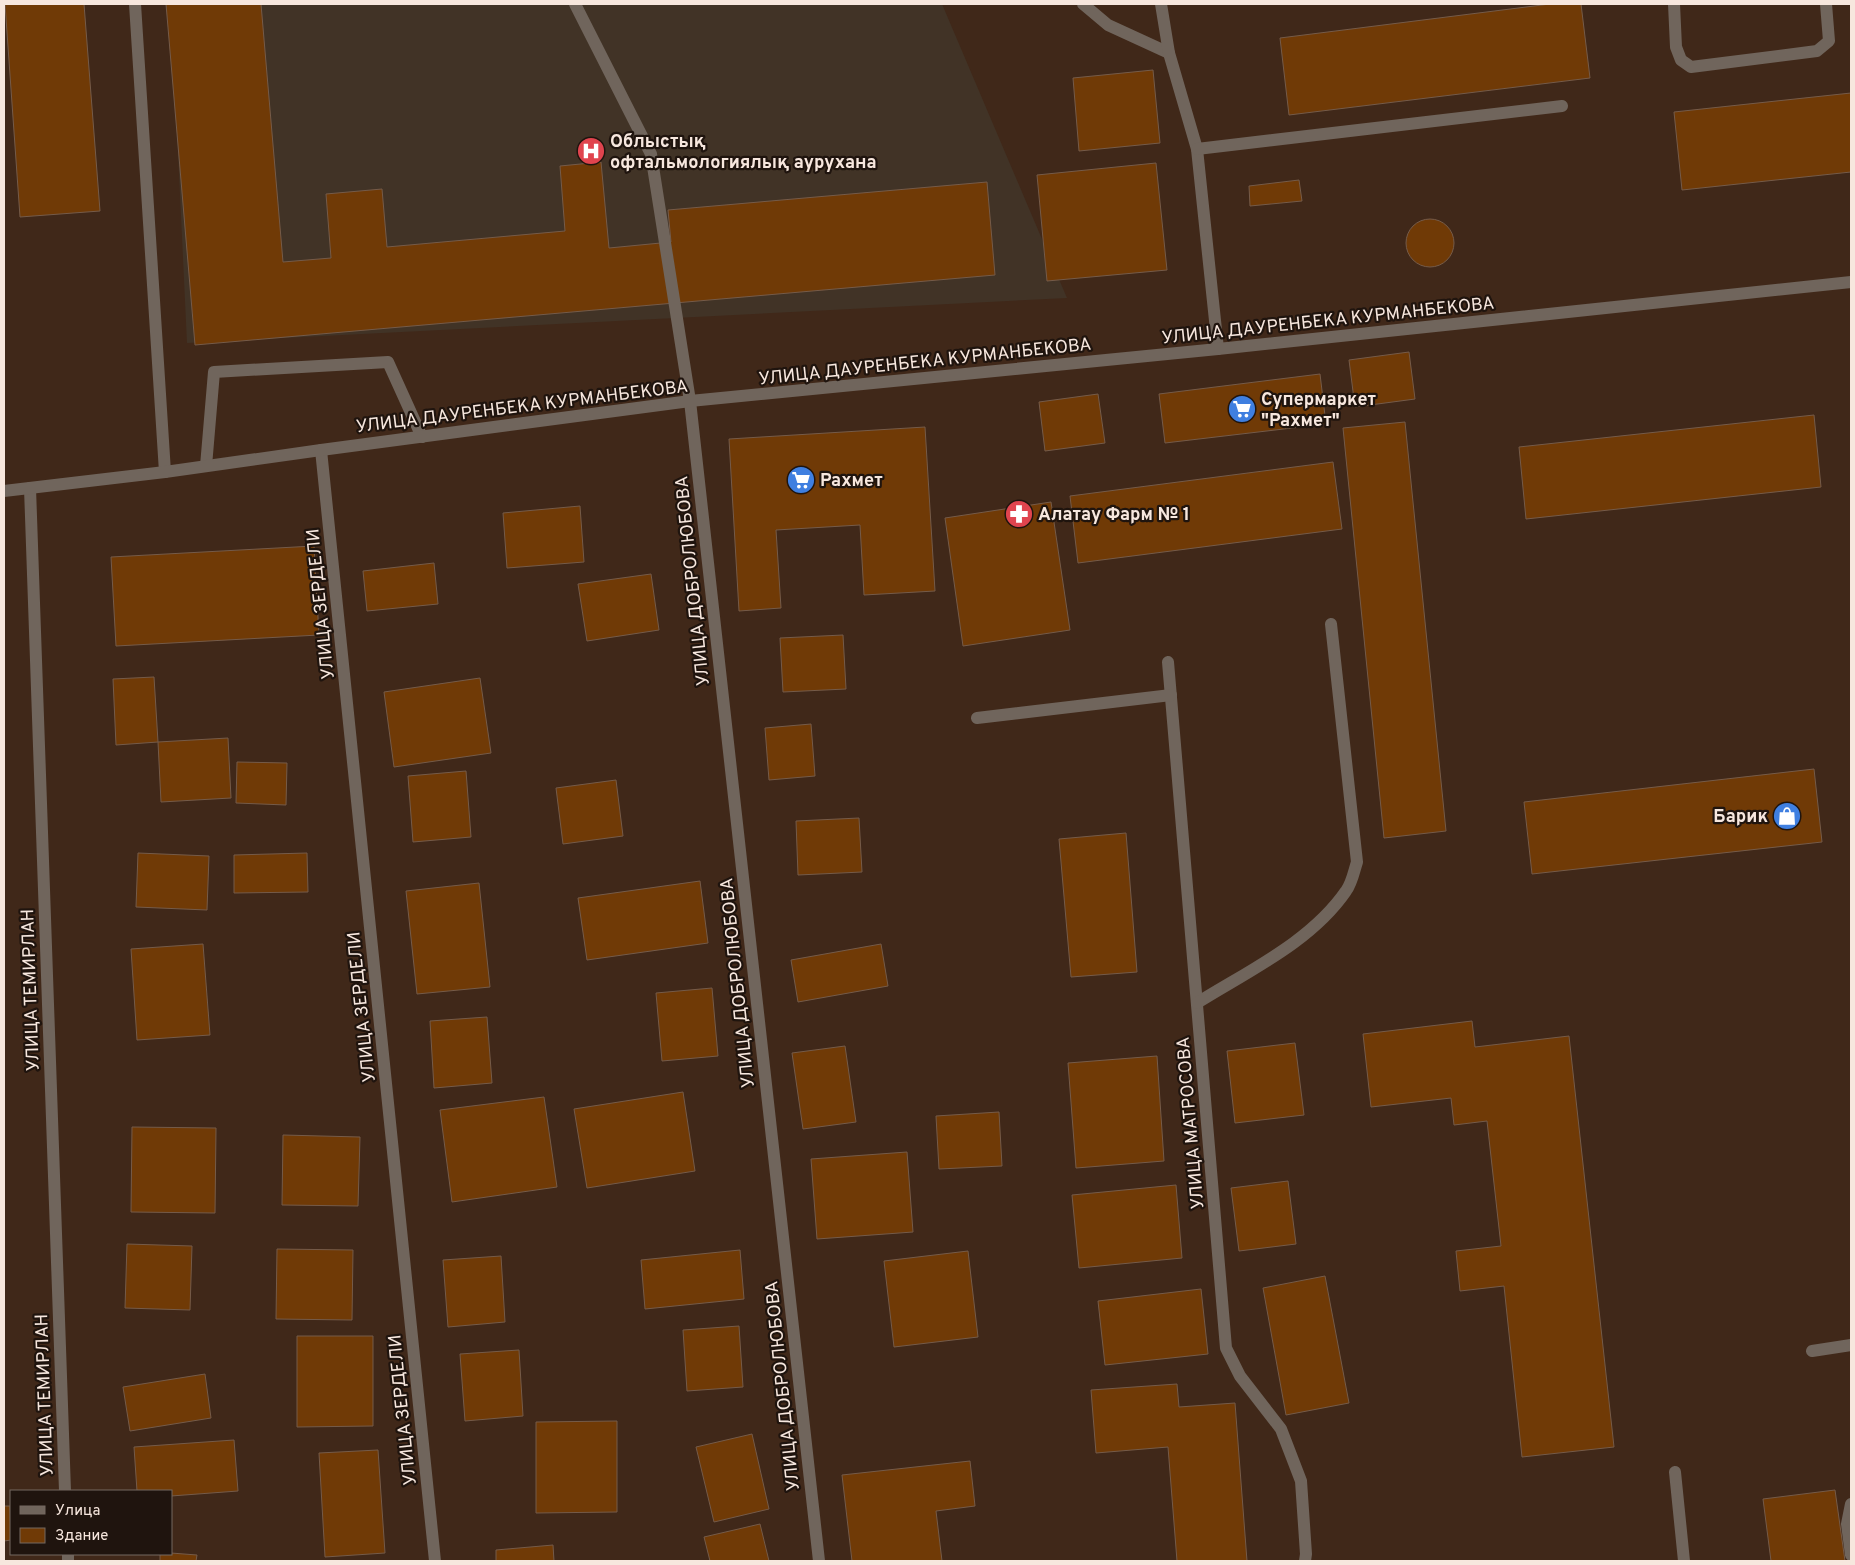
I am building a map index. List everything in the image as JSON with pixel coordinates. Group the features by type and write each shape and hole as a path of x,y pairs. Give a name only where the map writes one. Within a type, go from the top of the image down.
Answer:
{"street":[{"path":"135,4 165,472"},
{"name":"УЛИЦА ДОБРОЛЮБОВА","path":"575,4 651,154 690,401 818,1561"},
{"path":"1083,4 1108,25 1169,53"},
{"path":"1161,4 1169,53 1197,149 1218,349"},
{"path":"1674,4 1676,47 1681,60 1691,67 1817,51 1829,42 1826,4"},
{"path":"1197,149 1562,106"},
{"name":"УЛИЦА ДАУРЕНБЕКА КУРМАНБЕКОВА","path":"4,491 165,472 690,401 1218,349 1851,282"},
{"path":"206,466 214,372 388,362 422,437"},
{"name":"УЛИЦА ЗЕРДЕЛИ","path":"322,450 436,1561"},
{"name":"УЛИЦА ТЕМИРЛАН","path":"30,488 65,1490"},
{"path":"1197,1003 1281,951 1321,921 1347,890 1357,862 1332,624"},
{"name":"УЛИЦА МАТРОСОВА","path":"1168,662 1226,1348 1240,1376 1281,1429 1301,1481 1305,1561"},
{"path":"977,718 1172,695"},
{"path":"1812,1350 1851,1345"},
{"path":"1674,1472 1684,1561"},
{"path":"1851,1504 1847,1524 1851,1555"}],"shaded area":[{"name":"Облыстық офтальмологиялық аурухана","path":"171,4 942,4 1067,298 187,343"}],"building":[{"path":"5,4 84,4 100,211 20,217"},
{"path":"166,4 261,4 283,262 331,258 326,194 382,189 387,247 565,231 560,166 601,162 609,248 671,242 668,210 987,182 995,275 195,345"},
{"path":"1550,4 1581,4 1590,78 1289,115 1280,38"},
{"path":"1153,70 1160,143 1079,151 1073,78"},
{"path":"1851,93 1851,172 1682,190 1674,112"},
{"path":"1156,163 1167,270 1047,281 1037,175"},
{"path":"1299,180 1302,201 1250,206 1249,186"},
{"path":"1430,219 1439,221 1447,226 1452,234 1454,243 1452,252 1447,260 1439,265 1430,267 1421,265 1413,260 1408,252 1406,243 1408,234 1413,226 1421,221"},
{"path":"1409,352 1415,399 1355,407 1349,360"},
{"name":"Супермаркет \"Рахмет\"","path":"1320,374 1326,424 1165,443 1159,394"},
{"path":"1098,394 1105,443 1045,451 1039,402"},
{"path":"1814,415 1821,487 1526,519 1519,447"},
{"path":"1405,422 1446,831 1384,838 1343,428"},
{"path":"925,427 935,591 864,595 860,525 776,530 781,608 739,611 729,439"},
{"path":"1333,462 1342,529 1078,563 1070,496"},
{"path":"1051,502 1070,630 963,646 945,518"},
{"path":"580,506 584,562 507,568 503,513"},
{"path":"314,546 319,635 116,646 111,557"},
{"path":"434,563 438,604 367,611 363,571"},
{"path":"651,574 659,630 587,641 578,584"},
{"path":"843,635 846,689 783,692 780,638"},
{"path":"154,677 158,742 116,745 113,679"},
{"path":"480,678 491,753 394,767 384,692"},
{"path":"811,724 815,776 769,780 765,728"},
{"path":"228,738 231,798 161,802 158,742"},
{"path":"237,762 287,763 286,805 236,803"},
{"path":"1814,769 1822,842 1532,874 1524,802"},
{"path":"466,771 471,837 413,842 408,776"},
{"path":"616,780 623,836 563,844 556,788"},
{"path":"859,818 862,872 798,875 796,821"},
{"path":"1126,833 1137,972 1071,977 1059,839"},
{"path":"138,853 209,856 207,910 136,907"},
{"path":"307,853 308,892 234,893 234,855"},
{"path":"700,881 708,943 587,960 578,898"},
{"path":"479,883 490,987 417,994 406,891"},
{"path":"203,944 210,1035 137,1040 131,949"},
{"path":"881,944 888,986 798,1002 791,960"},
{"path":"712,988 718,1056 662,1061 656,993"},
{"path":"487,1017 492,1083 434,1088 430,1021"},
{"path":"1472,1021 1475,1047 1569,1036 1614,1447 1522,1457 1504,1286 1460,1291 1456,1251 1501,1246 1487,1121 1454,1125 1451,1098 1371,1107 1363,1034"},
{"path":"1295,1043 1304,1115 1235,1123 1227,1051"},
{"path":"845,1046 856,1122 803,1129 792,1053"},
{"path":"1157,1056 1164,1161 1076,1168 1068,1063"},
{"path":"683,1092 695,1171 587,1188 574,1109"},
{"path":"544,1097 557,1187 452,1202 440,1110"},
{"path":"999,1112 1002,1166 939,1169 936,1116"},
{"path":"132,1127 216,1128 215,1213 131,1212"},
{"path":"283,1135 360,1137 358,1206 282,1205"},
{"path":"907,1152 913,1232 817,1239 811,1159"},
{"path":"1288,1181 1296,1244 1239,1251 1231,1188"},
{"path":"1176,1185 1182,1258 1079,1268 1072,1195"},
{"path":"127,1244 192,1246 190,1310 125,1308"},
{"path":"277,1249 353,1250 352,1320 276,1319"},
{"path":"740,1250 744,1299 645,1309 641,1260"},
{"path":"968,1251 978,1337 894,1347 884,1261"},
{"path":"501,1256 505,1322 448,1327 443,1260"},
{"path":"1325,1276 1349,1403 1286,1415 1263,1288"},
{"path":"1201,1289 1208,1354 1105,1365 1098,1301"},
{"path":"739,1326 743,1387 687,1391 683,1330"},
{"path":"297,1336 373,1336 373,1426 297,1427"},
{"path":"519,1350 523,1416 465,1421 460,1354"},
{"path":"205,1374 211,1418 130,1431 123,1387"},
{"path":"1177,1384 1179,1407 1235,1403 1247,1561 1177,1561 1168,1447 1096,1453 1091,1390"},
{"path":"617,1421 617,1512 536,1513 536,1422"},
{"path":"752,1434 769,1509 714,1522 696,1447"},
{"path":"234,1440 238,1491 172,1496 172,1490 137,1490 134,1447"},
{"path":"378,1450 385,1553 325,1557 319,1453"},
{"path":"970,1461 975,1506 936,1511 942,1561 852,1561 842,1475"},
{"path":"1835,1490 1845,1561 1771,1561 1763,1499"},
{"path":"4,1506 10,1506 10,1540 4,1541"},
{"path":"760,1524 769,1561 710,1561 704,1537"},
{"path":"553,1545 554,1561 496,1561 496,1550"},
{"path":"172,1553 197,1555 196,1561 160,1561 160,1555 172,1555"}],"place":[{"name":"Облыстық офтальмологиялық аурухана","path":"591,151"},
{"name":"Супермаркет \"Рахмет\"","path":"1242,409"},
{"name":"Рахмет","path":"801,480"},
{"name":"Алатау Фарм № 1","path":"1019,514"},
{"name":"Барик","path":"1787,816"}]}
